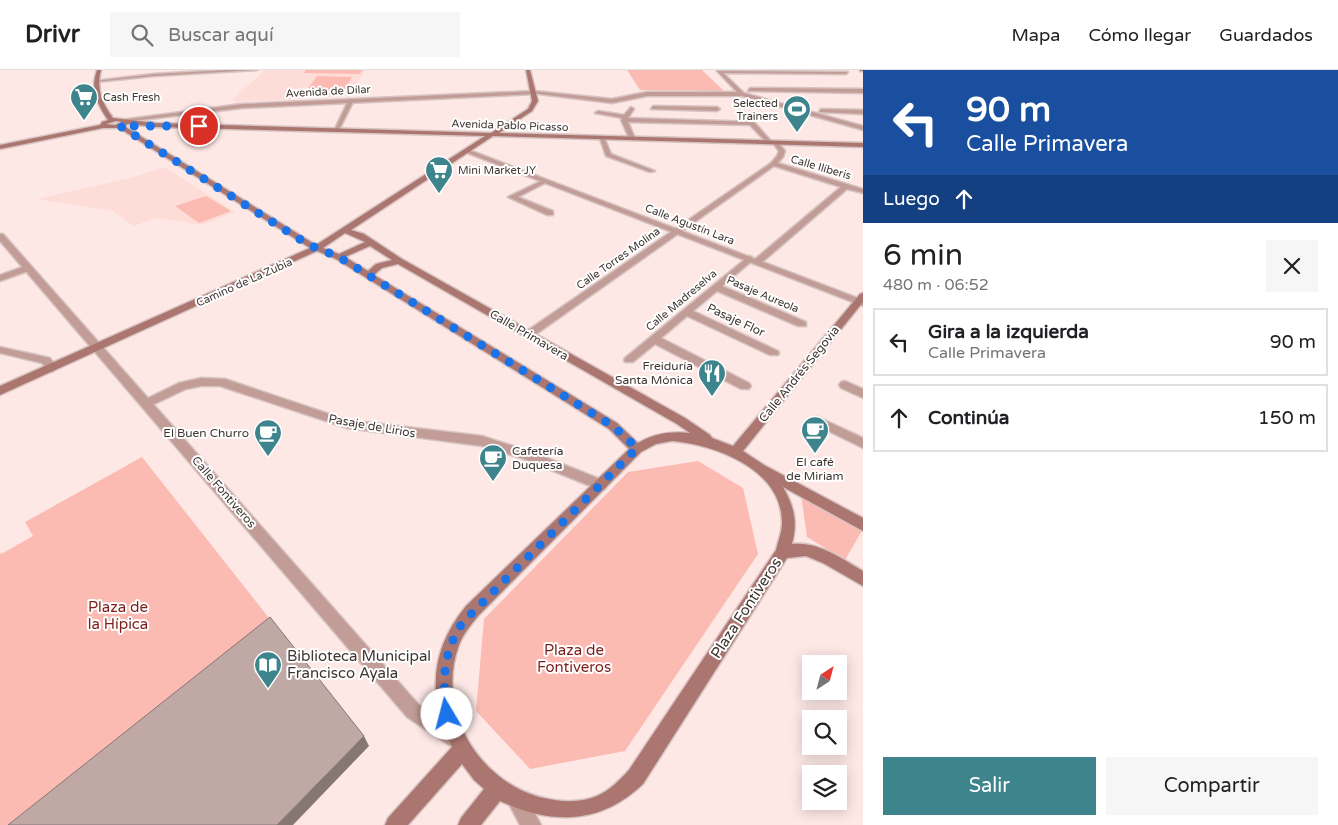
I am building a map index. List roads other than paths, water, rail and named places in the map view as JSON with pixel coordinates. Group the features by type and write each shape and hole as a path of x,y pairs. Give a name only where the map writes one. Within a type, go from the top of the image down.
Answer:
{"main road":[{"path":"99,70 96,81 98,99 111,120"},
{"path":"528,70 534,92"},
{"name":"Camino de La Zubia","path":"0,391 317,248 530,110 535,100 534,92"},
{"path":"103,126 104,123 111,120 123,123 317,248 339,257 368,274 613,426 637,448"},
{"path":"0,147 123,123"},
{"name":"Avenida Pablo Picasso","path":"123,123 863,145"},
{"path":"460,133 475,146"},
{"name":"Calle Primavera","path":"344,230 361,236 399,261 681,421 712,442"},
{"path":"339,257 370,243"},
{"path":"368,274 379,266 399,261"},
{"name":"Calle Andrés Segovia","path":"735,452 862,300"},
{"name":"Plaza Fontiveros","path":"672,436 692,437 712,442 735,452 756,466 776,488 787,511 788,531 783,552 636,778 626,788 601,805 585,810 562,812 542,809 517,800 497,788 478,770 459,744 447,714 444,684 446,659 457,631 472,611 637,448 653,440 672,436"},
{"path":"756,466 794,485 863,525"},
{"path":"783,552 806,549 828,558 863,579"},
{"path":"395,825 459,744"},
{"path":"468,825 497,788"}],"street":[{"path":"96,81 178,73 255,70"},
{"path":"846,72 719,72 740,92 863,128"},
{"path":"740,92 863,91"},
{"name":"Avenida de Dílar","path":"123,123 218,108 351,100 534,92 602,100 620,100 648,94 740,92"},
{"path":"336,130 351,100"},
{"path":"631,108 625,119 632,138"},
{"path":"653,108 717,109"},
{"path":"700,109 710,122"},
{"path":"806,111 863,112"},
{"path":"598,113 625,119 752,124 782,151 773,164"},
{"path":"600,137 608,156 652,171"},
{"name":"Calle Agustín Lara","path":"467,151 862,300"},
{"name":"Calle Ilíberis","path":"773,164 863,190"},
{"name":"Calle Torres Molina","path":"528,335 773,164"},
{"path":"545,181 512,197 550,213"},
{"name":"Calle Madreselva","path":"629,360 686,312 846,186"},
{"name":"Calle Fontiveros","path":"0,236 413,711 459,744"},
{"path":"0,278 28,268"},
{"name":"Pasaje Aureola","path":"716,288 802,324"},
{"name":"Pasaje Flor","path":"686,312 774,353"},
{"path":"654,339 745,386"},
{"path":"0,350 46,360 52,368"},
{"name":"Pasaje de Lirios","path":"146,404 183,386 200,382 221,382 347,424 482,442 528,455 600,484"},
{"path":"845,385 863,394"},
{"path":"818,421 863,443"},
{"path":"517,800 530,825"}],"place":[{"name":"Cash Fresh","path":"84,121"},
{"name":"Selected Trainers","path":"797,133"},
{"name":"Mini Market JY","path":"439,194"},
{"name":"Freiduría Santa Mónica","path":"712,397"},
{"name":"El café de Miriam","path":"815,454"},
{"name":"El Buen Churro","path":"268,457"},
{"name":"Cafetería Duquesa","path":"493,482"},
{"name":"Biblioteca Municipal Francisco Ayala","path":"268,689"}],"park label":[{"name":"Plaza de la Hípica","path":"118,616"},
{"name":"Plaza de Fontiveros","path":"574,658"}]}
